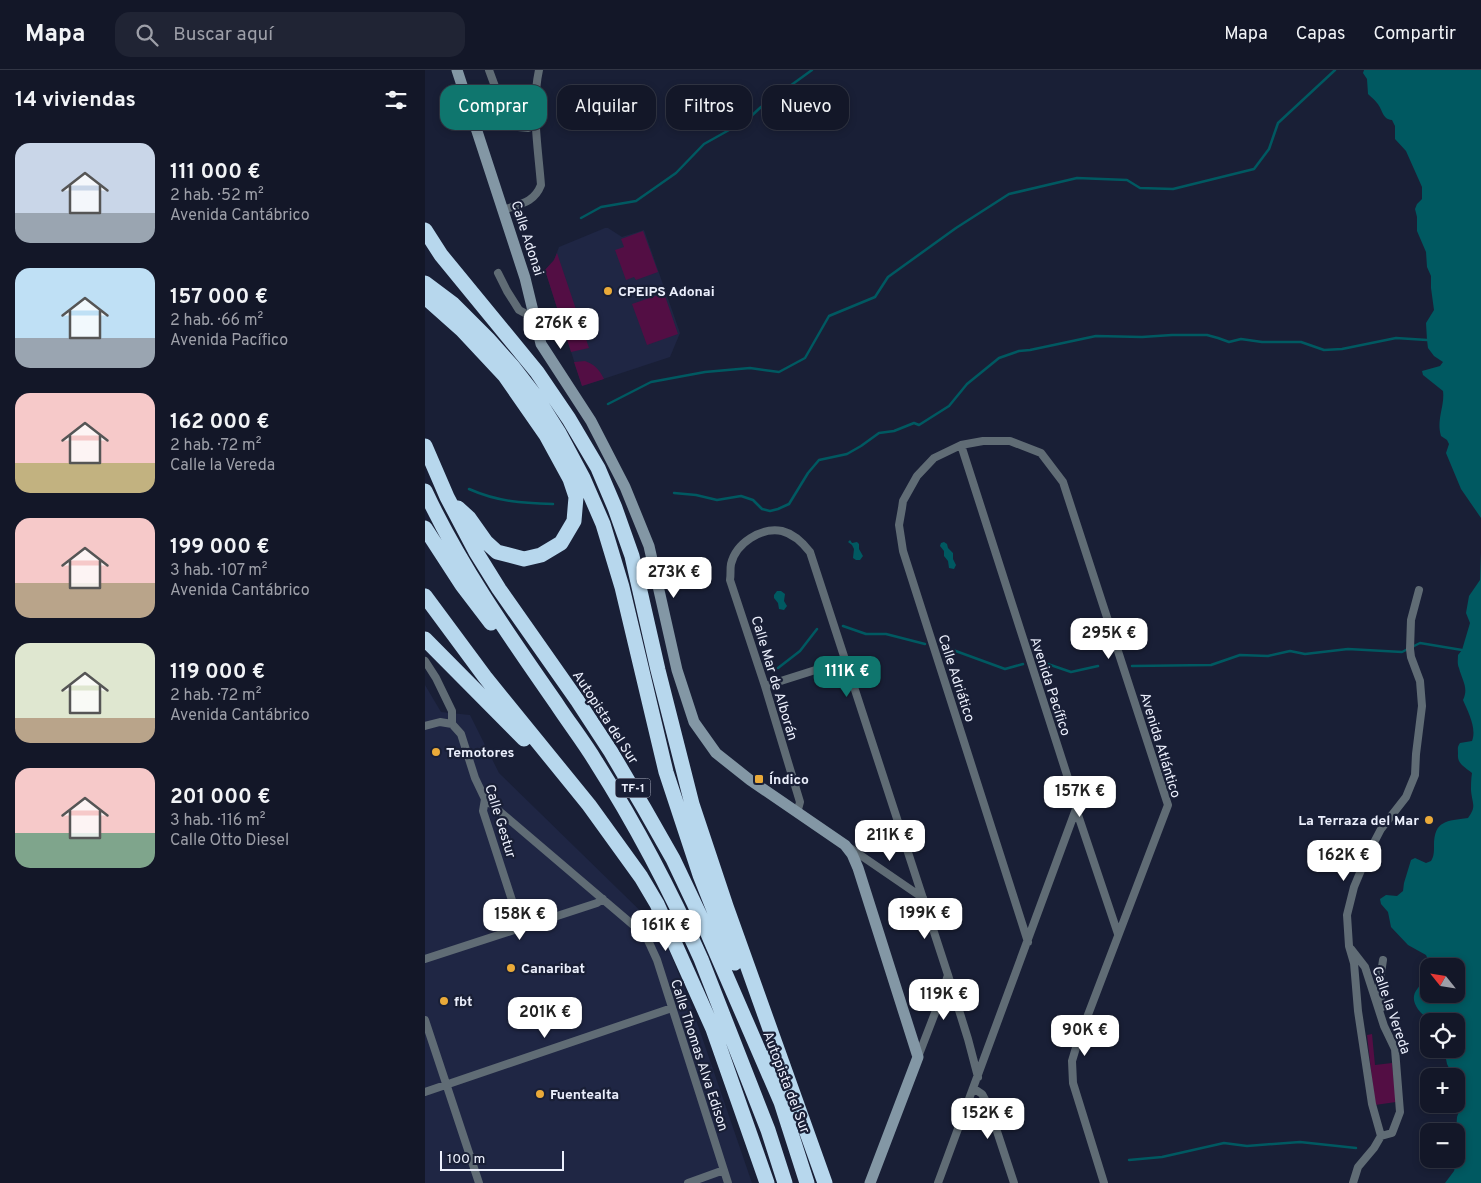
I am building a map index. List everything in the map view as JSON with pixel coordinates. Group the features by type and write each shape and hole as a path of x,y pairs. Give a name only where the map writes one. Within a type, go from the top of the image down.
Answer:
{"highway":[{"path":"425,230 441,255 537,372 569,419 598,468 615,508 632,556 658,670 692,804 725,906 825,1183"},
{"path":"425,283 453,304 488,339 537,398 559,433 583,478 603,524 622,587 666,772 700,875 734,958 774,1065 781,1102"},
{"path":"425,298 462,330 505,376 546,436 570,479 576,497 574,521 561,543 541,555 524,559 497,552 486,542 469,518 447,497"},
{"name":"Autopista del Sur","path":"425,446 447,497 476,552 499,589 582,707 611,752 673,859 702,920 781,1102 807,1183"},
{"name":"TF-1","path":"425,491 459,558 596,761 637,831 701,959 768,1130 785,1183"},
{"path":"425,528 457,578 489,621 516,645"},
{"path":"425,596 485,677 589,805 641,877 657,904 713,1029 767,1183"},
{"path":"425,639 589,805"}],"street":[{"name":"Calle Adonai","path":"457,70 525,278 541,344 591,421 625,486 649,546 677,670 694,722 715,753 750,780 845,845"},
{"path":"489,70 495,85"},
{"path":"536,85 539,70"},
{"path":"503,210 531,200 538,193 541,185 536,130"},
{"path":"498,273 519,310 536,319"},
{"name":"Avenida Atlántico","path":"961,445 983,441 1010,441 1041,453 1063,482 1168,805 1118,934 1072,1061 1073,1083 1105,1183"},
{"name":"Avenida Pacífico","path":"961,445 1075,800 1076,809 1118,934"},
{"name":"Calle Adriático","path":"961,445 934,458 917,476 903,501 899,525 900,536 1028,942"},
{"name":"Calle Mar de Alborán","path":"797,813 800,802 765,686 730,580 731,564 737,550 747,540 758,534 783,531 802,542 811,552 847,660"},
{"path":"1353,1183 1358,1167 1381,1136 1371,1104 1358,1010 1354,963 1349,946 1347,915 1354,887 1367,856 1381,829 1406,797 1415,775 1423,706 1420,681 1411,658 1410,648 1411,620 1419,590"},
{"path":"765,686 847,660 948,975 978,1077"},
{"name":"Calle Gestur","path":"425,661 436,678 452,711 452,724 461,734 475,778 485,800 483,811 521,928"},
{"path":"425,726 440,722 452,724"},
{"name":"Calle Thomas Alva Edison","path":"485,800 646,936 657,960 728,1183"},
{"path":"938,1183 1076,809"},
{"path":"1069,830 1075,829 1085,834"},
{"path":"845,845 923,898"},
{"path":"845,845 852,854 860,873 917,1057"},
{"path":"860,873 864,868 874,864"},
{"path":"904,884 911,876 913,868"},
{"path":"425,959 597,903 603,899"},
{"path":"1021,917 1029,918 1038,914"},
{"name":"Calle la Vereda","path":"1349,946 1365,967 1384,1026 1395,1049 1400,1112 1392,1133 1381,1136"},
{"path":"1383,960 1379,987 1385,1020 1384,1026"},
{"path":"871,1183 948,975"},
{"path":"940,1000 949,999 956,1002"},
{"path":"425,1092 671,1008"},
{"path":"425,1020 479,1183"},
{"path":"970,1048 977,1052 987,1049"},
{"path":"973,1088 982,1094 989,1106 1014,1183"},
{"path":"688,1183 724,1170"}],"shaded area":[{"path":"1364,70 1481,70 1481,518 1461,489 1446,453 1449,444 1441,436 1440,430 1443,391 1423,375 1422,371 1440,366 1443,362 1434,356 1428,348 1427,340 1426,323 1434,310 1431,276 1427,267 1426,252 1417,231 1415,209 1422,199 1422,187 1406,151 1395,139 1395,126 1392,120 1384,116 1379,106 1368,94"},
{"name":"CPEIPS Adonai","path":"605,228 622,237 644,230 680,333 670,357 582,386 545,270 554,260 559,247"},
{"path":"643,231 658,272 636,280 634,277 626,280 615,250 624,247 621,239"},
{"path":"557,253 589,348 571,352 545,270 554,260"},
{"path":"664,293 678,334 647,345 632,304"},
{"path":"585,361 596,368 604,379 582,386 574,362"},
{"path":"850,540 852,543 857,542 859,544 859,549 863,556 860,560 853,558 854,549 848,542"},
{"path":"944,542 953,553 956,565 954,569 949,568 944,551 940,546"},
{"path":"1481,552 1481,1183 1445,1183 1455,1168 1465,1168 1465,1123 1457,1123 1458,1113 1465,1113 1465,1068 1449,1068 1446,1058 1465,1058 1465,1013 1421,1013 1415,1004 1414,996 1420,985 1420,1003 1465,1003 1465,958 1427,958 1426,955 1408,945 1391,927 1388,912 1381,904 1380,899 1386,895 1397,896 1403,891 1411,860 1415,858 1426,863 1431,861 1434,854 1436,831 1443,823 1468,818 1472,811 1472,773 1462,765 1458,757 1459,744 1472,741 1473,731 1463,700 1465,688 1458,666 1458,655 1462,650 1470,623 1466,613 1469,596 1480,580"},
{"path":"777,591 785,594 784,601 787,606 784,610 779,609 778,603 774,598"},
{"path":"425,685 441,712 470,715 499,773 662,932 692,1008 752,1183 425,1183"},
{"path":"1372,1034 1375,1065 1392,1063 1396,1102 1375,1105 1367,1035"}],"waterway":[{"path":"581,218 601,207 636,201 676,173 704,144 747,120 761,107 812,70"},
{"path":"608,404 651,382 705,372 750,368 779,372 805,358 829,316 875,297 888,277 956,228 1009,194 1077,178 1127,180 1140,188 1173,189 1254,169 1269,149 1278,123 1335,70"},
{"path":"674,493 696,495 717,500 741,496 753,500 762,509 770,511 778,509 789,504 808,473 819,460 847,454 879,433 894,431 914,423 919,425 949,406 967,384 999,358 1019,351 1096,336 1207,335 1229,342 1241,339 1262,342 1301,342 1324,350 1342,349 1396,338 1427,340"},
{"path":"469,489 500,499 553,504"},
{"path":"843,626 866,634 886,634 925,644"},
{"path":"778,668 800,651 817,629"},
{"path":"1132,666 1211,665 1240,655 1268,656 1290,651 1305,654 1348,649 1402,652 1420,643 1462,650"},
{"path":"942,646 1005,669 1023,664"},
{"path":"1039,661 1071,672 1098,666"},
{"path":"1129,1160 1162,1157 1224,1143 1247,1146 1300,1142 1356,1148"}],"place":[{"name":"CPEIPS Adonai","path":"608,291"},
{"name":"Temotores","path":"436,752"},
{"name":"Índico","path":"759,779"},
{"name":"La Terraza del Mar","path":"1429,820"},
{"name":"Canaribat","path":"511,968"},
{"name":"fbt","path":"444,1001"},
{"name":"Fuentealta","path":"540,1094"}]}
